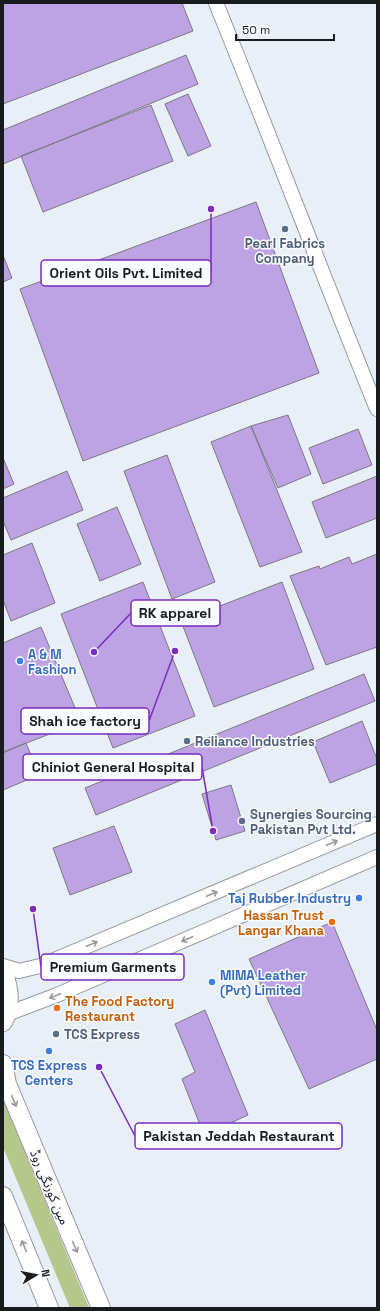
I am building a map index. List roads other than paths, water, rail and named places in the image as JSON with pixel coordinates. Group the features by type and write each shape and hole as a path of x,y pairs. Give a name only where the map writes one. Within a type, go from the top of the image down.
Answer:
{"main road":[{"path":"3,971 8,985 8,1005 5,1018"},
{"name":"مین کورنگی روڈ","path":"3,1064 7,1084 101,1308"},
{"path":"3,1196 49,1308"}],"street":[{"path":"216,3 271,138 327,287 377,409"},
{"path":"3,966 18,970 40,966 377,824"},
{"path":"5,1018 377,857"}],"place":[{"name":"Orient Oils Pvt. Limited","path":"211,209"},
{"name":"Pearl Fabrics Company","path":"285,229"},
{"name":"Shah ice factory","path":"175,651"},
{"name":"RK apparel","path":"94,652"},
{"name":"A & M Fashion","path":"20,661"},
{"name":"Reliance Industries","path":"187,741"},
{"name":"Synergies Sourcing Pakistan Pvt Ltd.","path":"242,821"},
{"name":"Chiniot General Hospital","path":"213,831"},
{"name":"Taj Rubber Industry","path":"359,898"},
{"name":"Premium Garments","path":"33,909"},
{"name":"Hassan Trust Langar Khana","path":"332,922"},
{"name":"MIMA Leather (Pvt) Limited","path":"212,982"},
{"name":"The Food Factory Restaurant","path":"57,1008"},
{"name":"TCS Express","path":"56,1034"},
{"name":"TCS Express Centers","path":"49,1051"},
{"name":"Pakistan Jeddah Restaurant","path":"99,1067"}]}
